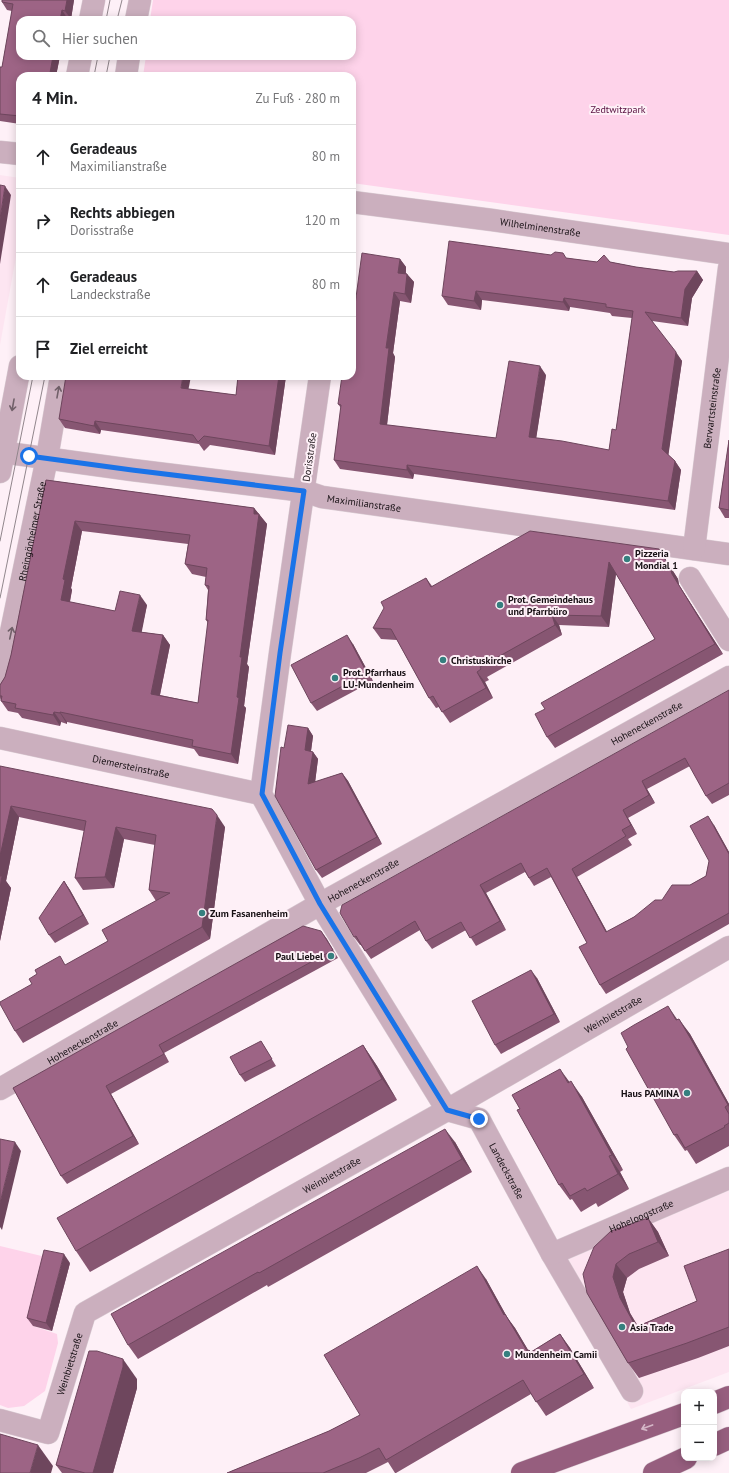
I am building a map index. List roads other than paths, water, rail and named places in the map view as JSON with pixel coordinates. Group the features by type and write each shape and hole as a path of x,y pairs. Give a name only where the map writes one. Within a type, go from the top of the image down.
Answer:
{"highway":[{"path":"717,1402 729,1397"},
{"path":"522,1473 681,1415"},
{"path":"717,1444 729,1438"},
{"path":"654,1473 681,1460"}],"street":[{"path":"91,16 94,0"},
{"path":"137,16 140,0"},
{"path":"78,72 80,60"},
{"path":"127,72 128,60"},
{"path":"0,152 16,154"},
{"name":"Wilhelminenstraße","path":"356,203 492,220 729,254"},
{"name":"Berwartsteinstraße","path":"694,549 729,268"},
{"path":"1,459 17,380"},
{"name":"Rheingönheimer Straße","path":"0,685 47,458 60,380"},
{"name":"Dorisstraße","path":"262,794 280,653 319,380"},
{"name":"Maximilianstraße","path":"1,459 47,458 304,491 322,497 729,554"},
{"path":"690,578 729,640"},
{"name":"Hoheneckenstraße","path":"0,1089 320,904 729,677"},
{"name":"Diemersteinstraße","path":"0,738 262,794"},
{"path":"262,794 320,904 447,1110"},
{"name":"Weinbietstraße","path":"0,1420 48,1433 85,1313 447,1110 729,948"},
{"name":"Landeckstraße","path":"447,1110 479,1119 552,1254 632,1391"},
{"name":"Hoheloogstraße","path":"552,1254 729,1178"}],"tram line":[{"path":"107,16 110,0"},
{"path":"118,16 122,0"},
{"path":"95,72 97,60"},
{"path":"107,72 109,60"},
{"path":"0,541 32,380"},
{"path":"0,598 44,380"}],"place":[{"name":"Pizzeria Mondial 1","path":"627,559"},
{"name":"Prot. Gemeindehaus und Pfarrbüro","path":"500,605"},
{"name":"Christuskirche","path":"443,660"},
{"name":"Prot. Pfarrhaus LU-Mundenheim","path":"335,678"},
{"name":"Zum Fasanenheim","path":"202,913"},
{"name":"Paul Liebel","path":"331,956"},
{"name":"Haus PAMINA","path":"687,1093"},
{"name":"Asia Trade","path":"622,1327"},
{"name":"Mundenheim Camii","path":"507,1354"}],"park label":[{"name":"Zedtwitzpark","path":"618,109"}]}
